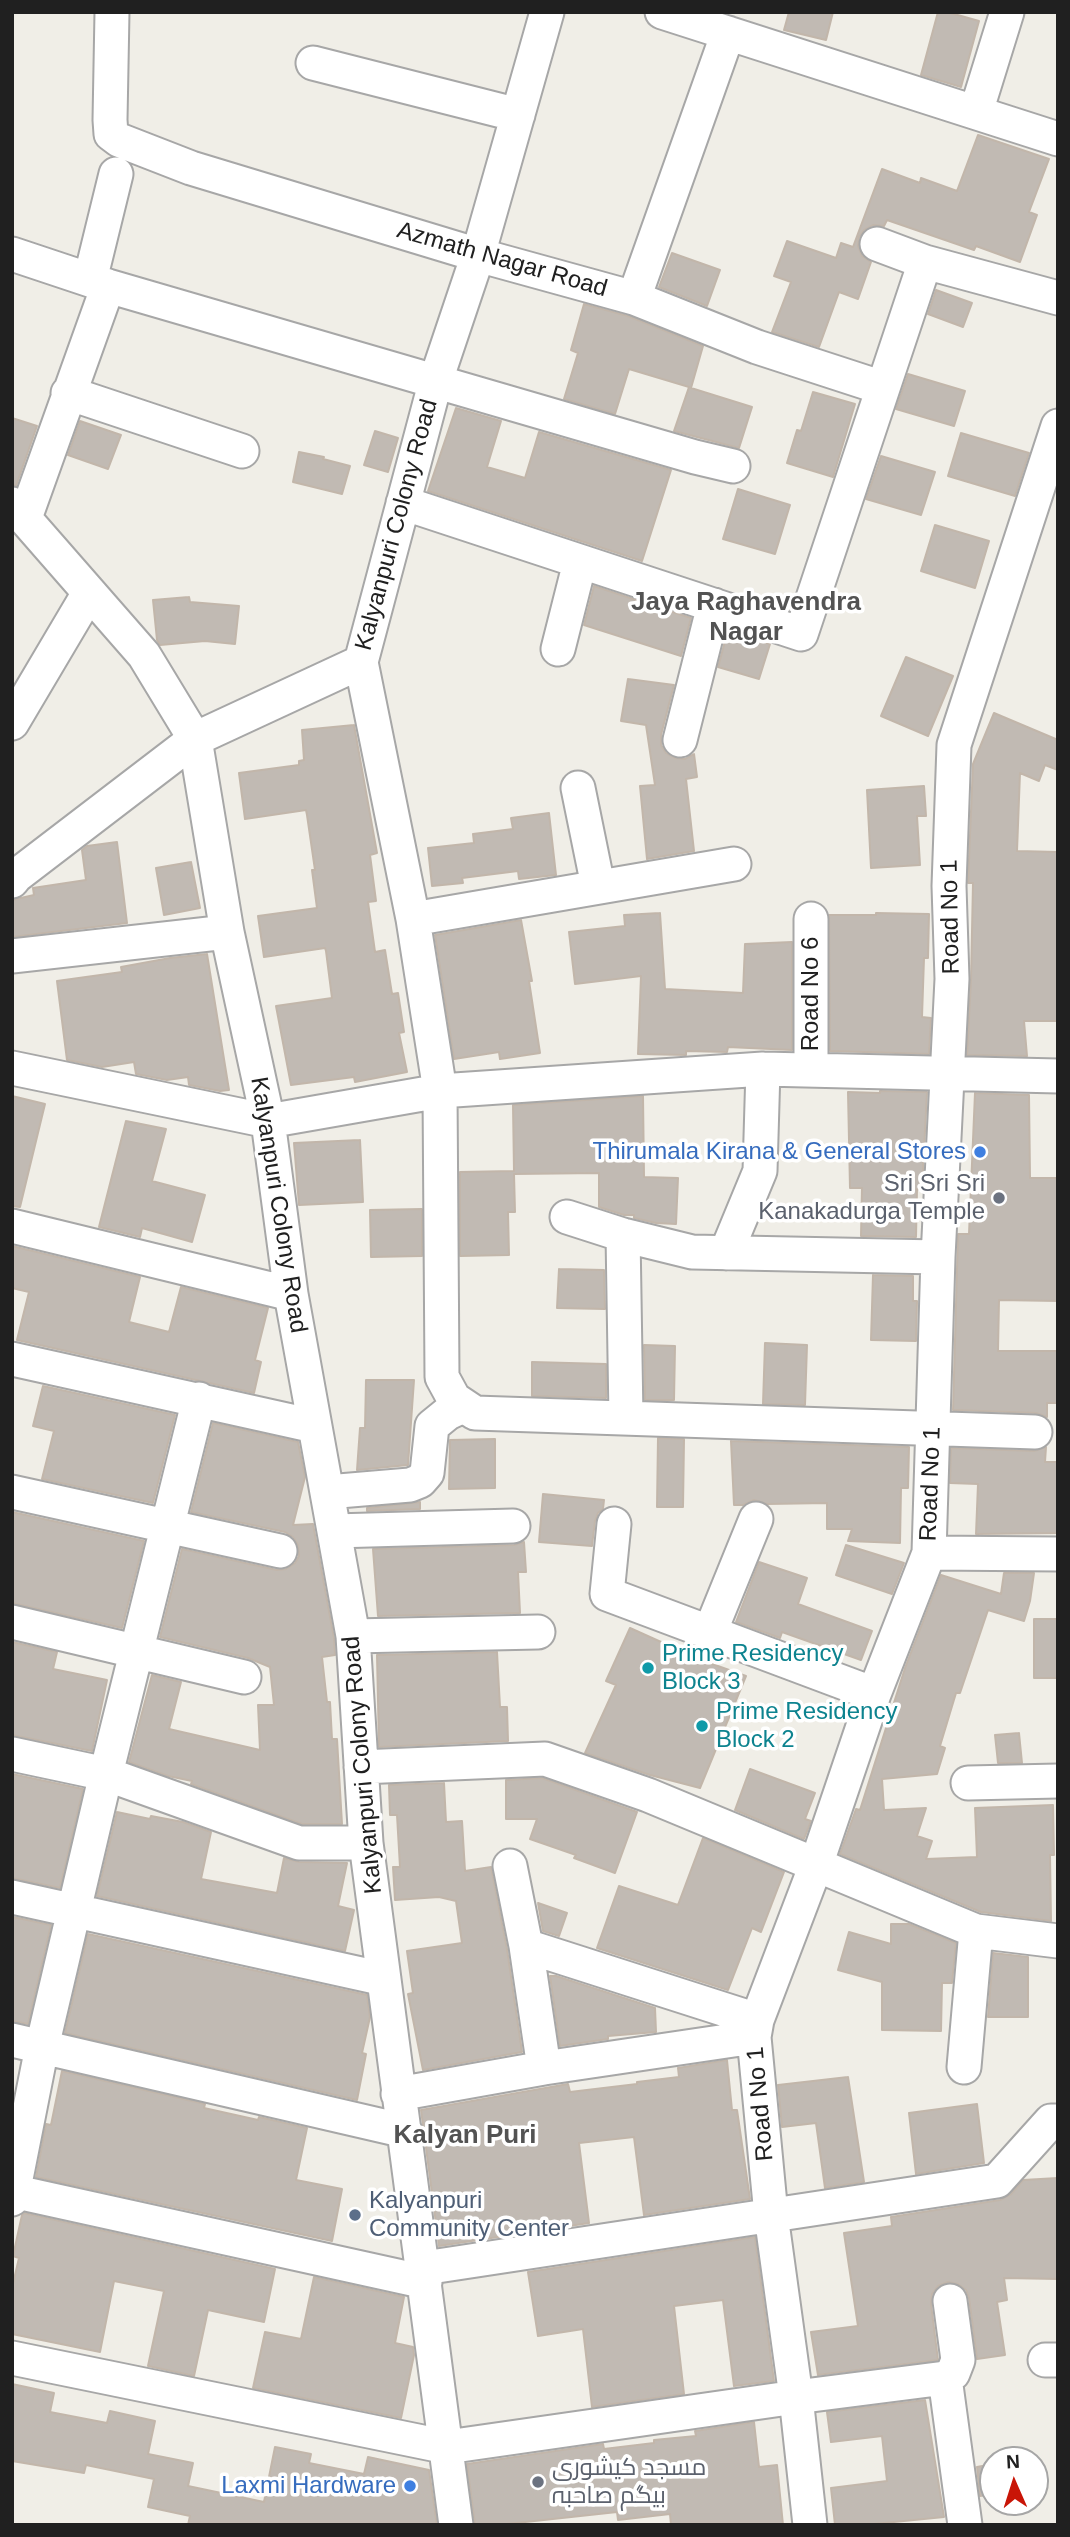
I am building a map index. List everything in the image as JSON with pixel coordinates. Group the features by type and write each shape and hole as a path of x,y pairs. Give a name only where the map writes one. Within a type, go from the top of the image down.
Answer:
{"street":[{"name":"Azmath Nagar Road","path":"112,12 110,120 111,134 119,140 191,168 478,255 634,298 757,346 883,388"},
{"name":"Kalyanpuri Colony Road","path":"456,2525 366,1843 353,1636 292,1294 268,1121 227,932 195,739 361,662 436,380 478,255 547,12"},
{"path":"662,12 1058,139"},
{"path":"976,112 1007,12"},
{"path":"634,298 728,33"},
{"path":"313,64 518,115"},
{"path":"13,876 195,739 144,655 18,511 68,393 99,283 116,174"},
{"path":"877,244 925,262 1058,298"},
{"path":"12,254 99,283 733,466"},
{"path":"403,503 801,634 925,262"},
{"path":"68,393 242,451"},
{"name":"Road No 1","path":"810,2525 771,2215 756,2029 816,1865 874,1694 929,1553 938,1257 952,979 949,886 954,745 1058,426"},
{"path":"558,649 580,562"},
{"path":"12,723 89,593"},
{"path":"680,740 714,606"},
{"path":"361,662 413,919 440,1091 442,1377 454,1399 475,1413 1035,1432"},
{"path":"578,788 598,886"},
{"path":"413,919 734,864"},
{"name":"Road No 6","path":"811,919 811,1068"},
{"path":"12,956 227,932"},
{"path":"12,1068 268,1121 440,1091 763,1069 811,1068 1058,1076"},
{"path":"726,1253 760,1171 763,1069"},
{"path":"567,1217 623,1235 692,1252 938,1257"},
{"path":"12,1226 292,1294"},
{"path":"623,1235 626,1418"},
{"path":"12,1359 314,1426"},
{"path":"199,1399 106,1774 76,1911 27,2044 13,2194 424,2275 771,2215 997,2181 1051,2121 1058,2121"},
{"path":"327,1492 410,1485 420,1481 427,1473 432,1426 448,1413 464,1406"},
{"path":"12,1492 280,1551"},
{"path":"710,1632 756,1519"},
{"path":"614,1524 607,1594 874,1694"},
{"path":"334,1531 513,1526"},
{"path":"929,1553 1058,1553"},
{"path":"12,1622 244,1677"},
{"path":"353,1636 538,1632"},
{"path":"12,1754 106,1774 299,1843 366,1843"},
{"path":"361,1767 545,1759 648,1796 976,1931 1058,1941"},
{"path":"968,1783 1058,1781"},
{"path":"510,1866 526,1946 544,2068"},
{"path":"12,1897 384,1979"},
{"path":"964,2067 976,1931"},
{"path":"526,1946 756,2029"},
{"path":"398,2094 756,2029"},
{"path":"27,2044 405,2132"},
{"path":"12,2358 447,2448 945,2378 953,2374 958,2360 950,2301"},
{"path":"945,2378 965,2525"}],"building":[{"path":"789,12 833,12 826,40 784,30"},
{"path":"938,12 979,21 961,87 921,75"},
{"path":"978,135 1049,159 1029,212 1037,215 1020,262 976,246 974,250 887,220 884,226 873,225 859,237 858,246 862,256 871,262 858,299 839,292 819,347 772,332 791,282 774,276 787,241 836,258 841,243 853,247 882,169 920,183 921,178 957,191"},
{"path":"672,253 720,270 707,306 659,287"},
{"path":"936,290 972,303 963,327 928,314"},
{"path":"584,304 628,316 703,346 691,388 752,407 739,448 674,431 689,387 629,369 615,414 564,399 578,353 571,350"},
{"path":"908,374 965,391 954,426 896,409"},
{"path":"813,392 855,404 833,477 787,463 797,430 801,431"},
{"path":"456,408 501,421 487,467 525,478 539,432 671,470 642,561 428,491"},
{"path":"12,418 37,426 16,486 12,485"},
{"path":"80,421 121,435 108,469 68,455"},
{"path":"375,431 398,438 388,472 364,465"},
{"path":"961,433 1029,453 1015,496 948,476"},
{"path":"299,452 350,466 342,494 293,482"},
{"path":"881,456 935,472 921,515 866,499"},
{"path":"738,489 790,505 775,554 723,539"},
{"path":"935,525 989,541 975,588 921,571"},
{"path":"594,586 691,618 681,656 584,625"},
{"path":"189,597 190,602 239,606 235,644 205,641 160,645 157,640 153,600"},
{"path":"728,630 770,644 759,679 718,667"},
{"path":"906,657 953,676 928,736 881,716"},
{"path":"628,679 674,685 661,735 661,745 666,753 675,758 685,759 694,754 697,777 686,779 694,851 647,859 640,786 655,785 646,725 621,721"},
{"path":"994,713 1058,740 1058,770 1045,765 1039,781 1020,773 1017,851 1058,852 1058,1021 1024,1021 1027,1056 967,1055 973,883 968,883 973,764"},
{"path":"354,725 377,853 370,855 376,901 368,902 375,952 385,950 392,994 398,993 404,1032 399,1033 407,1072 355,1082 354,1077 291,1085 276,1006 332,998 326,951 325,948 264,957 258,916 317,908 307,815 306,810 245,819 239,773 299,765 299,761 304,760 302,730"},
{"path":"924,786 926,816 917,816 920,865 871,868 867,790"},
{"path":"549,813 556,875 519,879 518,871 462,878 463,883 432,886 428,848 474,843 473,834 513,829 511,818"},
{"path":"117,842 127,923 12,937 12,900 34,895 33,888 86,880 82,850 87,846"},
{"path":"191,862 200,908 164,915 156,868"},
{"path":"660,913 665,989 743,993 745,944 792,942 792,1050 728,1047 727,1052 638,1054 641,976 575,984 569,932 625,926 624,915"},
{"path":"929,914 922,1017 931,1018 929,1054 830,1051 829,915"},
{"path":"521,920 532,981 529,981 540,1053 500,1059 499,1052 454,1059 435,935"},
{"path":"207,954 229,1090 220,1091 189,1085 188,1077 167,1080 136,1074 134,1062 102,1067 67,1060 57,981 122,972 121,967"},
{"path":"848,1092 927,1092 922,1190 917,1189 916,1237 861,1236 862,1188 850,1188"},
{"path":"975,1093 1029,1095 1030,1178 1058,1178 1058,1301 999,1300 998,1351 1058,1351 1058,1403 1047,1403 1047,1417 1036,1413 953,1410 958,1234 969,1234"},
{"path":"12,1096 45,1104 20,1207 12,1206"},
{"path":"643,1096 644,1177 678,1178 676,1224 656,1223 599,1207 599,1173 514,1174 515,1212 508,1212 509,1255 460,1256 460,1172 514,1171 513,1105"},
{"path":"126,1121 166,1129 152,1181 205,1195 192,1242 142,1228 140,1237 99,1227"},
{"path":"360,1140 363,1202 299,1205 294,1143"},
{"path":"422,1209 422,1256 371,1257 370,1210"},
{"path":"12,1246 140,1277 129,1322 169,1332 181,1287 268,1308 255,1360 261,1362 254,1393 17,1340 29,1292 12,1288"},
{"path":"559,1269 604,1270 605,1309 557,1308"},
{"path":"873,1275 913,1276 913,1301 917,1301 916,1341 871,1340"},
{"path":"765,1343 807,1345 805,1405 763,1404"},
{"path":"644,1345 675,1346 674,1400 645,1400"},
{"path":"532,1362 606,1364 606,1398 532,1396"},
{"path":"366,1380 414,1380 408,1465 357,1470 360,1428 365,1428"},
{"path":"43,1386 175,1415 153,1503 42,1479 54,1431 33,1426"},
{"path":"213,1423 298,1442 305,1477 293,1525 313,1524 334,1638 335,1655 322,1657 327,1702 330,1702 332,1739 337,1739 342,1824 302,1824 191,1784 192,1781 168,1776 129,1762 152,1675 181,1682 169,1729 260,1750 258,1705 274,1705 270,1667 248,1658 160,1637 182,1549 277,1570 286,1569 295,1563 299,1556 298,1545 293,1537 285,1532 191,1512"},
{"path":"658,1438 684,1439 683,1507 657,1507"},
{"path":"495,1439 495,1488 449,1489 450,1440"},
{"path":"731,1441 909,1447 908,1488 901,1488 900,1543 848,1541 852,1529 827,1529 827,1503 767,1504 754,1500 743,1505 734,1505"},
{"path":"1046,1447 1045,1462 1058,1462 1058,1533 976,1534 978,1484 950,1483 951,1448 1034,1451"},
{"path":"543,1494 604,1500 603,1509 595,1521 592,1546 539,1542"},
{"path":"420,1502 420,1509 367,1511 367,1508"},
{"path":"12,1512 144,1541 122,1628 12,1603"},
{"path":"524,1542 526,1572 518,1572 520,1613 378,1616 373,1549 514,1545"},
{"path":"846,1545 904,1563 892,1594 836,1575"},
{"path":"759,1562 807,1578 798,1604 872,1631 861,1660 782,1632 780,1638 736,1622"},
{"path":"1004,1573 1034,1573 1024,1621 988,1610 960,1693 956,1693 940,1746 945,1748 937,1774 882,1779 884,1810 926,1808 917,1836 932,1841 926,1859 977,1857 975,1808 1053,1805 1054,1855 1050,1855 1051,1921 981,1912 840,1854 856,1809 860,1810 905,1668 941,1575 1001,1594"},
{"path":"1034,1619 1058,1619 1058,1678 1034,1678"},
{"path":"630,1628 701,1660 746,1676 700,1788 650,1775 585,1753 616,1685 606,1681"},
{"path":"12,1642 57,1652 53,1669 107,1680 92,1751 12,1735"},
{"path":"497,1652 500,1707 507,1707 508,1741 379,1747 377,1655"},
{"path":"1019,1733 1022,1763 998,1763 995,1735"},
{"path":"750,1769 815,1793 805,1819 811,1821 804,1839 735,1810"},
{"path":"12,1774 83,1789 60,1888 12,1878"},
{"path":"542,1778 637,1812 615,1873 574,1858 576,1855 530,1839 537,1819 506,1819 506,1780"},
{"path":"444,1783 446,1822 462,1821 465,1871 491,1867 507,1949 522,2052 423,2070 408,1994 413,1993 407,1951 462,1943 456,1901 439,1897 395,1900 393,1867 400,1867 397,1815 390,1815 389,1785"},
{"path":"117,1812 183,1822 211,1832 201,1879 277,1893 284,1858 299,1862 347,1863 338,1906 354,1910 345,1951 97,1896"},
{"path":"703,1838 784,1872 761,1932 752,1928 728,1990 597,1948 619,1886 678,1905"},
{"path":"538,1903 567,1913 559,1936 543,1931"},
{"path":"13,1917 51,1925 28,2024 12,2021"},
{"path":"891,1924 909,1924 956,1943 952,1983 942,1983 941,2031 882,2030 882,1982 838,1970 849,1932 891,1944"},
{"path":"88,1934 367,1995 370,2017 362,2053 366,2054 357,2100 65,2033"},
{"path":"993,1953 1028,1957 1028,2017 988,2017"},
{"path":"550,1976 655,2008 656,2032 608,2036 608,2039 560,2046"},
{"path":"727,2060 732,2110 737,2110 750,2199 644,2215 634,2137 579,2143 589,2223 439,2246 421,2110 568,2084 570,2092 637,2084 679,2077 678,2068"},
{"path":"62,2071 205,2104 204,2108 307,2128 296,2180 342,2189 332,2241 36,2177 46,2124 51,2125"},
{"path":"848,2077 864,2182 825,2188 816,2123 782,2127 778,2085"},
{"path":"977,2104 984,2163 916,2174 909,2113"},
{"path":"1058,2178 1058,2279 1004,2278 1007,2300 997,2302 1005,2355 977,2359 966,2290 958,2284 948,2282 938,2286 932,2294 938,2360 818,2375 811,2332 858,2326 844,2233 892,2226 891,2217 1000,2200 1011,2194 1023,2180"},
{"path":"24,2213 275,2269 264,2322 208,2310 194,2376 148,2366 164,2291 114,2281 100,2352 12,2334 12,2288 19,2258 13,2256"},
{"path":"755,2237 774,2381 734,2386 723,2300 674,2306 684,2394 592,2407 583,2329 538,2336 528,2272"},
{"path":"314,2277 404,2297 395,2343 413,2347 414,2355 401,2418 253,2388 265,2332 301,2339"},
{"path":"12,2384 54,2393 50,2412 107,2423 110,2411 155,2421 148,2454 193,2463 188,2486 264,2502 275,2447 311,2454 309,2463 364,2474 368,2457 429,2470 437,2525 188,2525 190,2516 148,2507 154,2479 86,2465 84,2473 12,2461"},
{"path":"925,2400 944,2517 864,2525 835,2525 831,2488 887,2481 882,2436 831,2442 827,2412"},
{"path":"754,2422 759,2467 777,2465 783,2525 671,2525 670,2514 618,2520 617,2512 475,2525 467,2464 603,2444 604,2449 654,2443 654,2440 696,2436 695,2431"}],"place":[{"name":"Thirumala Kirana & General Stores","path":"980,1152"},
{"name":"Sri Sri Sri Kanakadurga Temple","path":"999,1198"},
{"name":"Prime Residency Block 3","path":"648,1668"},
{"name":"Prime Residency Block 2","path":"702,1726"},
{"name":"Kalyanpuri Community Center","path":"355,2215"},
{"name":"مسجد کیشوری بیگم صاحبہ","path":"538,2482"},
{"name":"Laxmi Hardware","path":"410,2486"}],"district":[{"name":"Jaya Raghavendra Nagar","path":"746,618"},
{"name":"Kalyan Puri","path":"465,2136"}]}
